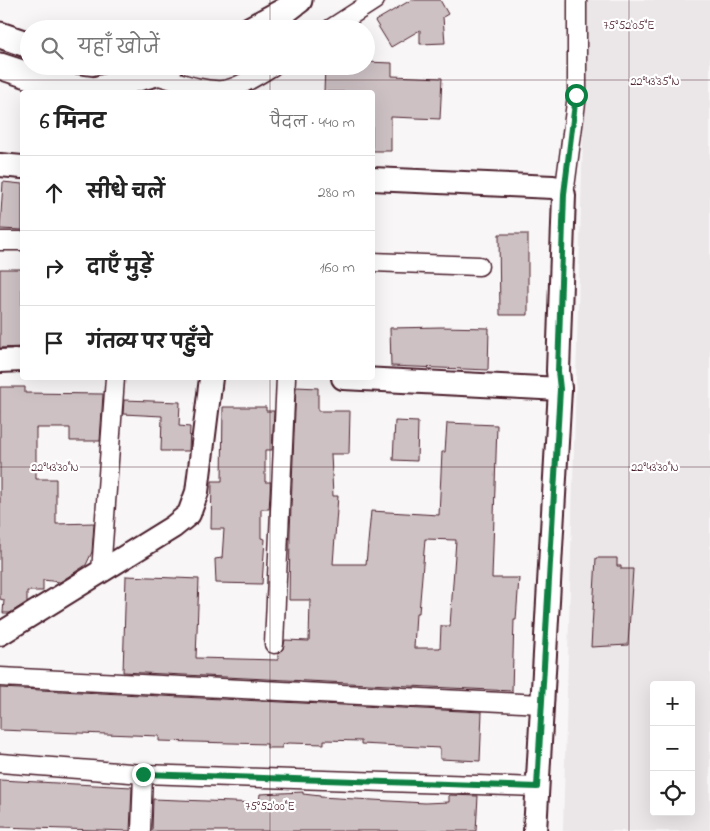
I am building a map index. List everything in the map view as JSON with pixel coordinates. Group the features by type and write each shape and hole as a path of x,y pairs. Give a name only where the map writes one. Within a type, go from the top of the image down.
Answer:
{"main road":[{"path":"266,20 292,5"},
{"path":"0,35 20,41"},
{"path":"0,66 20,73"},
{"path":"27,75 58,85 94,90 112,75"}],"street":[{"path":"344,20 375,0"},
{"path":"535,831 560,389 558,371 564,194 576,95 577,0"},
{"path":"173,75 200,88 216,90"},
{"path":"226,90 259,75"},
{"path":"0,165 20,167"},
{"path":"375,180 553,187 559,189 564,194"},
{"path":"0,241 20,241"},
{"path":"375,262 479,266"},
{"path":"0,361 20,360"},
{"path":"102,572 115,380"},
{"path":"0,634 173,527 189,514 197,492 210,380"},
{"path":"274,644 286,380"},
{"path":"375,380 560,389"},
{"path":"0,677 541,704"},
{"path":"0,763 143,774 537,787"},
{"path":"141,831 143,774"}],"shaded area":[{"path":"587,0 710,0 710,831 563,831"}],"building":[{"path":"411,0 440,0 448,14 443,17 445,43 420,44 420,30 391,47 375,21"},
{"path":"375,62 392,63 392,76 442,78 440,119 391,117 391,151 375,151 375,90 324,90 325,75 375,75"},
{"path":"3,182 20,184 20,230 0,229"},
{"path":"499,234 528,234 528,315 500,315"},
{"path":"0,269 20,269 20,347 0,348"},
{"path":"390,328 489,328 488,370 391,366"},
{"path":"0,387 25,387 25,393 103,394 100,441 70,441 70,428 36,428 36,479 56,479 56,524 94,523 92,552 86,565 60,582 43,580 43,591 27,591 27,602 10,613 3,613 4,600 0,599"},
{"path":"296,387 318,388 318,411 350,411 349,454 331,454 333,496 338,496 333,564 366,564 371,511 439,515 442,452 445,452 447,423 497,425 492,578 519,578 516,620 514,620 512,691 123,672 126,576 199,579 196,658 278,660 278,654 283,649 285,640 309,641 310,600 289,600","holes":["425,539 456,540 450,626 441,626 440,648 414,648 416,613 419,613"]},
{"path":"124,400 180,402 179,426 190,427 189,451 161,451 162,416 123,414"},
{"path":"223,407 266,407 266,411 274,411 272,450 265,450 265,482 271,482 269,509 261,509 261,538 265,539 262,584 216,583 215,559 222,558 224,529 211,529 212,481 222,481"},
{"path":"395,421 418,422 417,461 393,460"},
{"path":"596,558 617,558 617,566 621,566 621,569 633,569 628,645 591,647"},
{"path":"0,688 482,712 480,761 440,759 440,748 361,744 361,741 324,740 324,744 288,743 282,745 282,748 267,748 267,744 159,741 159,736 0,730"},
{"path":"0,780 132,787 130,831 0,827"},
{"path":"303,792 303,794 320,797 425,803 449,802 449,795 478,796 476,831 152,831 153,799 259,803 260,794"}],"route":[{"path":"143,774 537,787 560,389 558,371 564,194 576,95"}]}
